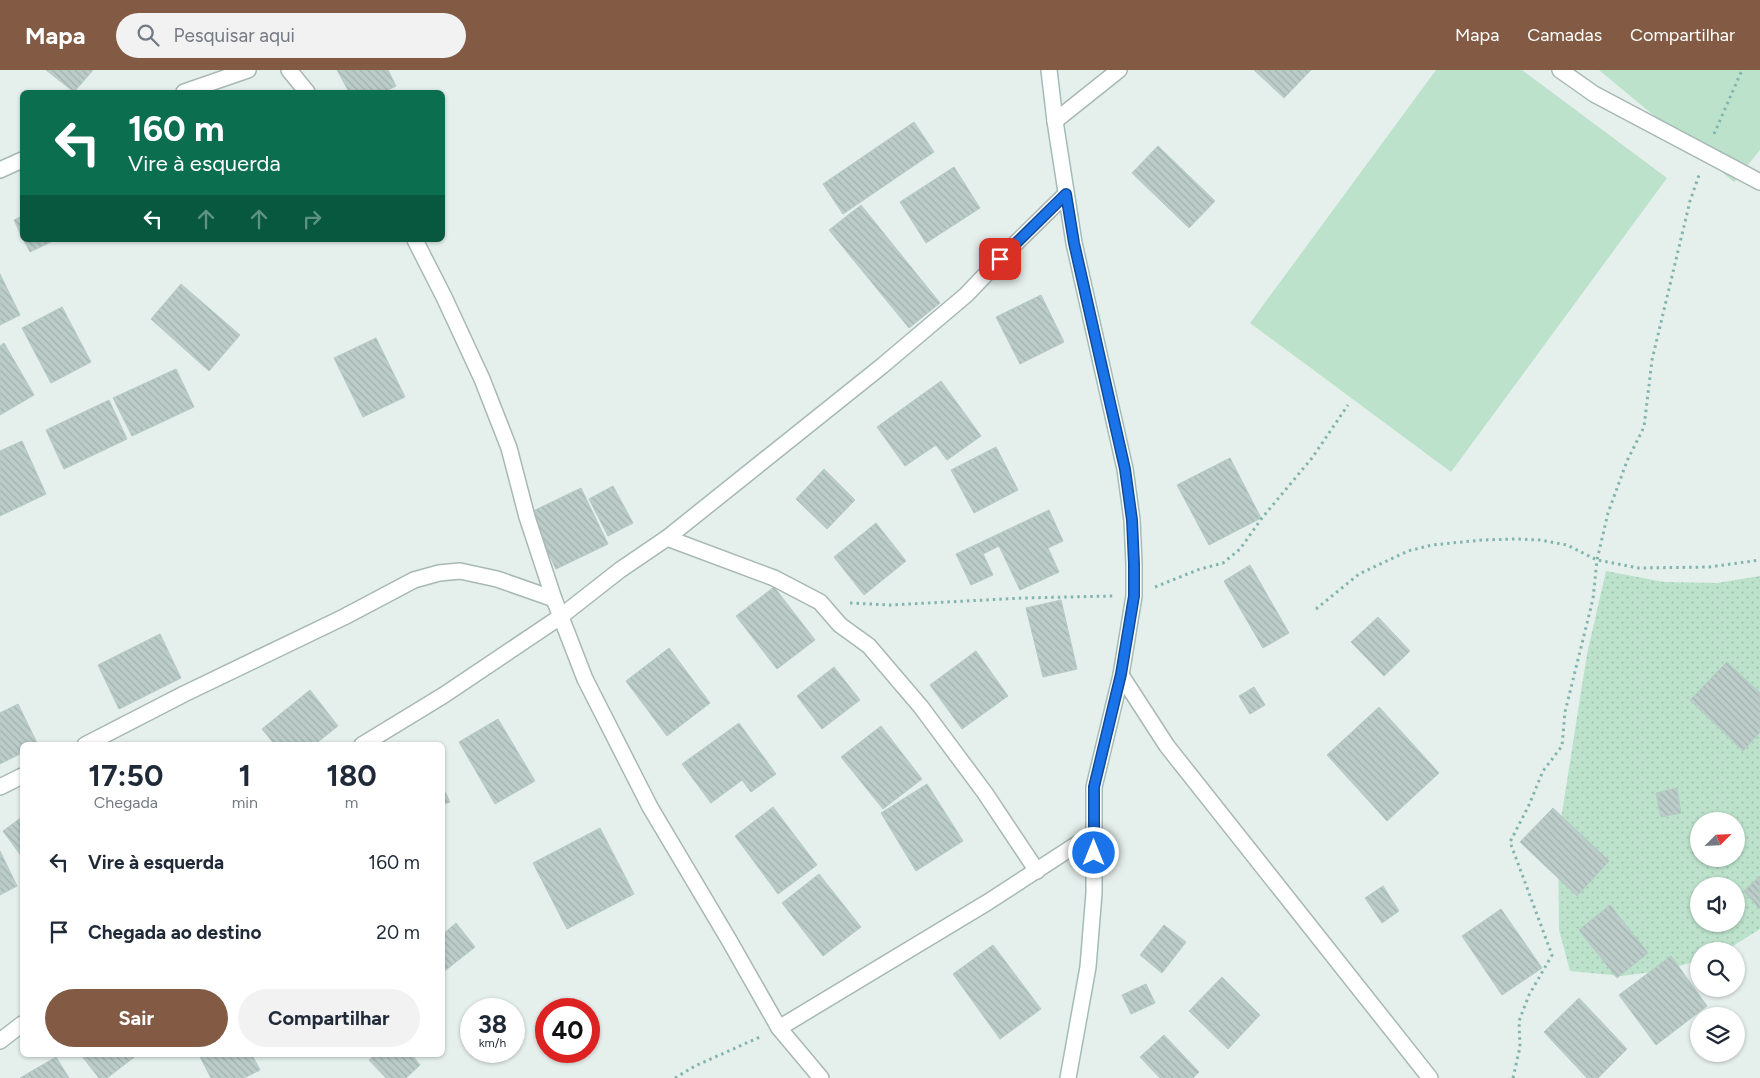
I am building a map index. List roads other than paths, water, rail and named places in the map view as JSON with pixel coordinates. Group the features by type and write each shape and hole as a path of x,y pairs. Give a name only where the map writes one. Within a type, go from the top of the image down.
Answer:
{"street":[{"path":"190,90 248,70"},
{"path":"289,70 305,90"},
{"path":"1049,70 1074,243 1125,469 1132,520 1134,596 1121,674 1094,787 1094,893 1088,967 1068,1078"},
{"path":"1055,121 1119,70"},
{"path":"1560,70 1594,94 1760,182"},
{"path":"0,170 20,161"},
{"path":"367,742 444,695 560,617 620,570 667,538 882,366 966,295 1066,194"},
{"path":"416,242 482,379 509,448 527,517 560,617 585,680 650,807 779,1028 821,1078"},
{"path":"667,538 774,578 820,602 840,626 869,646 921,707 984,792 1037,871"},
{"path":"91,742 184,694 344,617 414,580 439,573 460,571 498,579 554,599"},
{"path":"1121,674 1166,746 1430,1078"},
{"path":"0,787 20,777"},
{"path":"779,1028 1037,871 1094,833"},
{"path":"0,1041 20,1026"}]}
